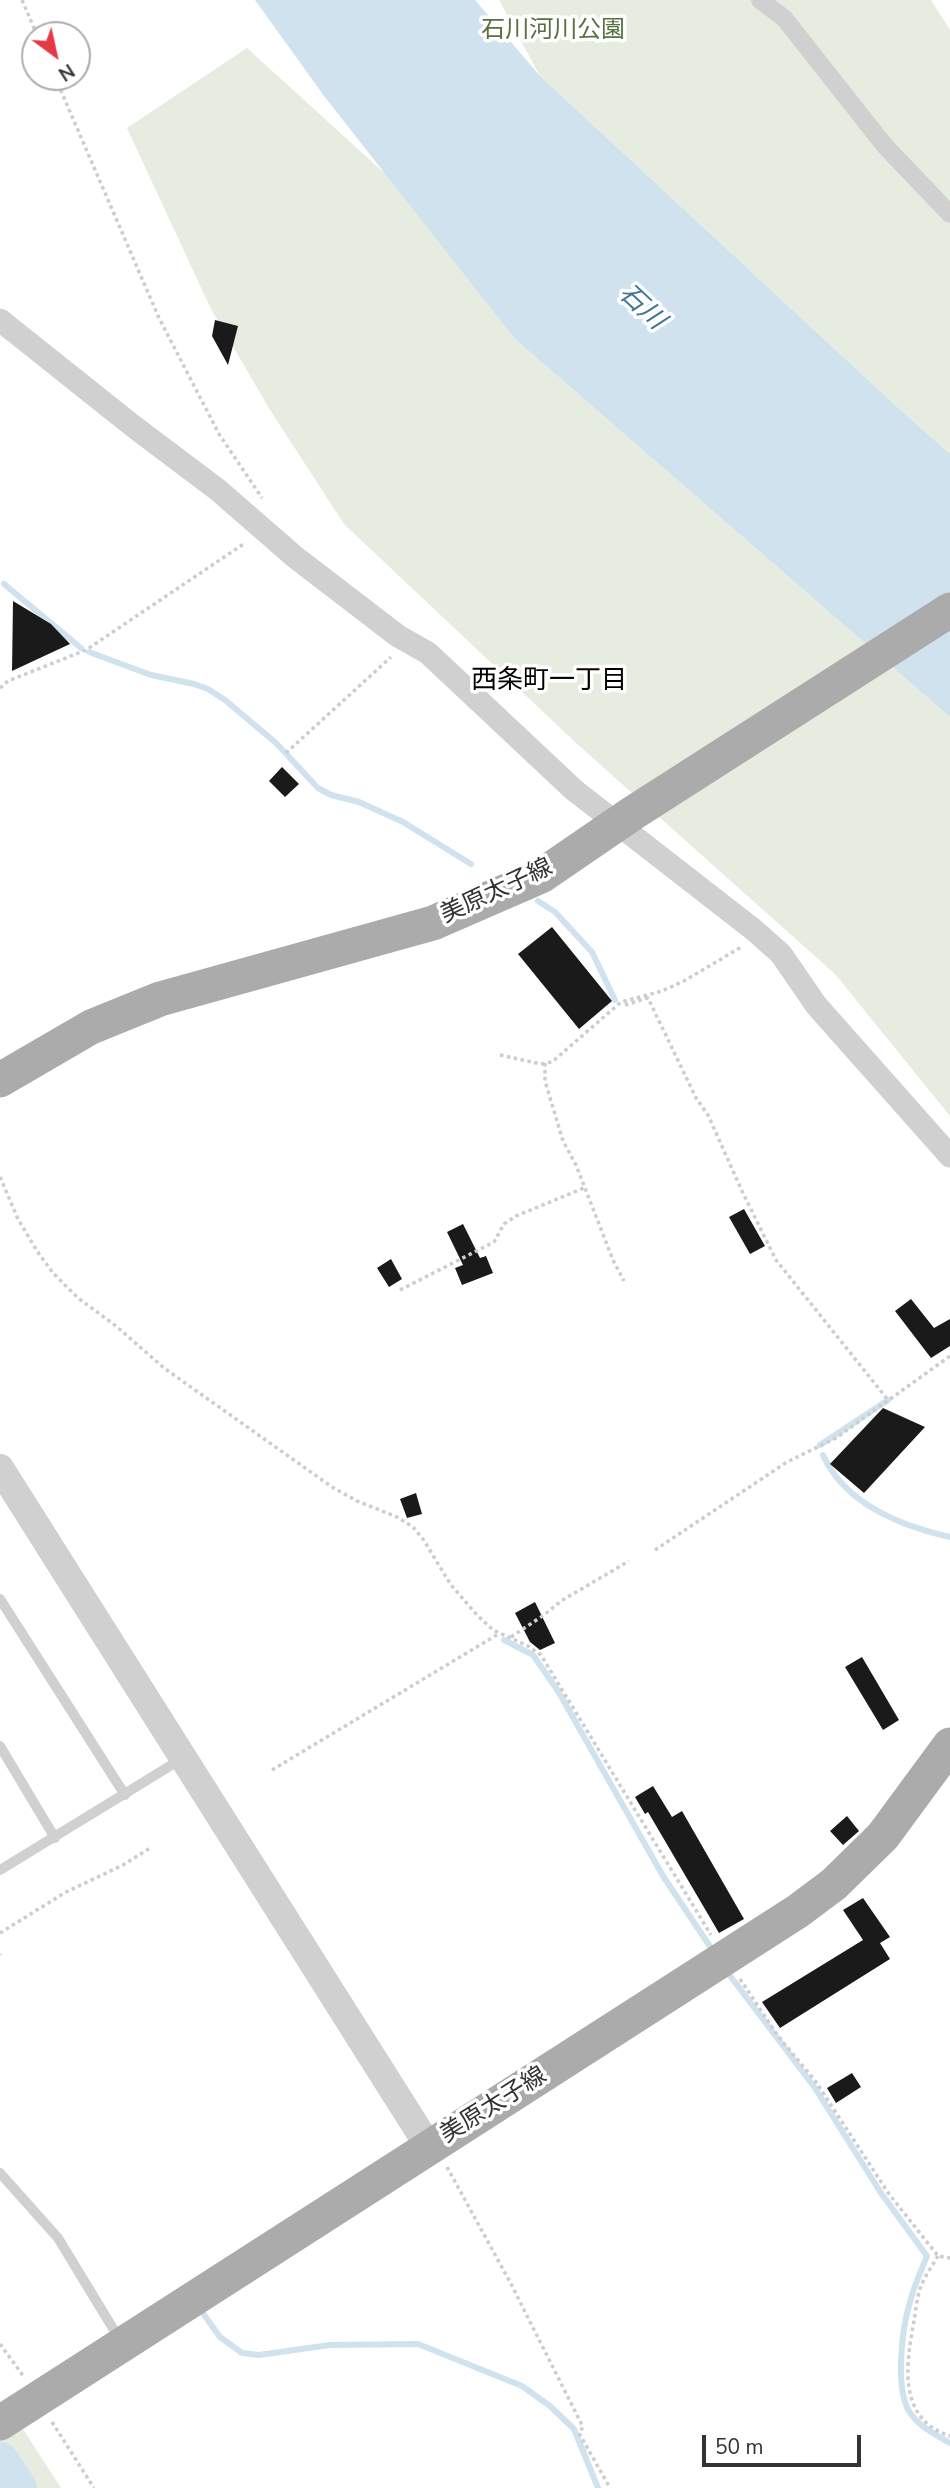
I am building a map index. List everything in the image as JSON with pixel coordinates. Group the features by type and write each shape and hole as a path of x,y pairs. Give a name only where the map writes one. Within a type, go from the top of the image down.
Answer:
{"main road":[{"name":"美原太子線","path":"0,1080 91,1027 160,999 433,923 541,876 950,610"},
{"name":"美原太子線","path":"0,2423 798,1911 834,1884 883,1836 950,1745"}],"street":[{"path":"760,0 784,19 885,146 950,214"},
{"path":"0,320 218,490 398,636 428,653 573,790 625,819 754,930 781,954 816,1005 950,1156"},
{"path":"0,1468 429,2147"}],"lane":[{"path":"0,1599 125,1795"},
{"path":"0,1746 55,1838"},
{"path":"0,1870 183,1758"},
{"path":"0,2173 58,2238 123,2346"}],"path":[{"path":"22,0 31,21"},
{"path":"61,91 159,318 219,434 270,506"},
{"path":"0,688 8,681 86,650 264,530"},
{"path":"286,753 395,653"},
{"path":"500,1055 545,1063 559,1058 621,1002 684,982 744,946 754,951"},
{"path":"625,1005 648,998 696,1098 708,1115 776,1261 888,1400"},
{"path":"545,1063 545,1081 563,1141 576,1165 613,1260 624,1281"},
{"path":"0,1177 18,1219 37,1251 53,1273 78,1298 116,1326 164,1368 332,1487 357,1501 397,1517 412,1527 477,1615 500,1633 541,1655 726,1958 778,2036 816,2082 889,2194 938,2256 950,2259"},
{"path":"400,1290 494,1242 504,1224 516,1216 584,1188"},
{"path":"655,1550 788,1462 836,1438 950,1356"},
{"path":"511,1638 561,1601 629,1561"},
{"path":"272,1770 500,1633"},
{"path":"0,1933 66,1892 123,1865 150,1848"},
{"path":"429,2147 449,2169 510,2281 583,2427 579,2433 610,2488"},
{"path":"938,2256 920,2286 907,2380 911,2403 922,2418 943,2434 950,2436"},
{"path":"0,2344 94,2488"}],"green space":[{"name":"石川河川公園","path":"499,0 931,0 950,30 950,454 540,76"},
{"path":"247,48 392,180 515,339 950,717 950,1116 835,974 575,742 344,524 270,410 210,307 127,128"},
{"path":"19,2423 61,2488 0,2488 0,2436"}],"water":[{"name":"石川","path":"255,0 475,0 540,76 950,454 950,717 515,339 324,96"}],"building":[{"path":"215,320 238,326 228,365 212,336"},
{"path":"13,601 51,624 70,644 12,671"},
{"path":"282,767 299,784 285,797 269,781"},
{"path":"552,927 612,1001 579,1029 518,954"},
{"path":"744,1209 765,1246 750,1254 729,1217"},
{"path":"463,1224 480,1258 486,1256 493,1273 462,1285 455,1268 463,1265 447,1232"},
{"path":"391,1259 402,1279 389,1287 377,1268"},
{"path":"911,1299 934,1328 950,1319 950,1346 931,1358 895,1311"},
{"path":"883,1408 925,1427 864,1493 830,1464"},
{"path":"416,1493 422,1514 407,1518 400,1499"},
{"path":"535,1602 555,1643 540,1650 530,1642 515,1613"},
{"path":"862,1657 899,1720 883,1730 845,1667"},
{"path":"653,1786 672,1817 682,1811 744,1919 719,1933 648,1812 645,1814 635,1797"},
{"path":"847,1816 859,1831 843,1845 830,1831"},
{"path":"863,1898 890,1937 880,1943 890,1959 780,2028 762,2002 863,1940 843,1910"},
{"path":"852,2073 861,2087 836,2103 827,2088"}],"waterway":[{"path":"4,584 81,648"},
{"path":"89,652 151,675 208,689 276,743 318,788 331,795 359,802 403,822 471,864"},
{"path":"538,901 555,912 592,952 615,1000"},
{"path":"820,1445 888,1400"},
{"path":"823,1455 845,1487 860,1500 894,1519 950,1537"},
{"path":"504,1640 533,1655 558,1691 663,1876 711,1948"},
{"path":"728,1973 815,2088 881,2193 927,2256 907,2313 901,2376 906,2404 911,2414 950,2443"},
{"path":"202,2312 220,2337 242,2353 259,2355 330,2345 418,2344 522,2386 550,2406 574,2429 598,2488"},
{"path":"0,2461 18,2488"}],"district":[{"name":"西条町一丁目","path":"549,682"}]}
